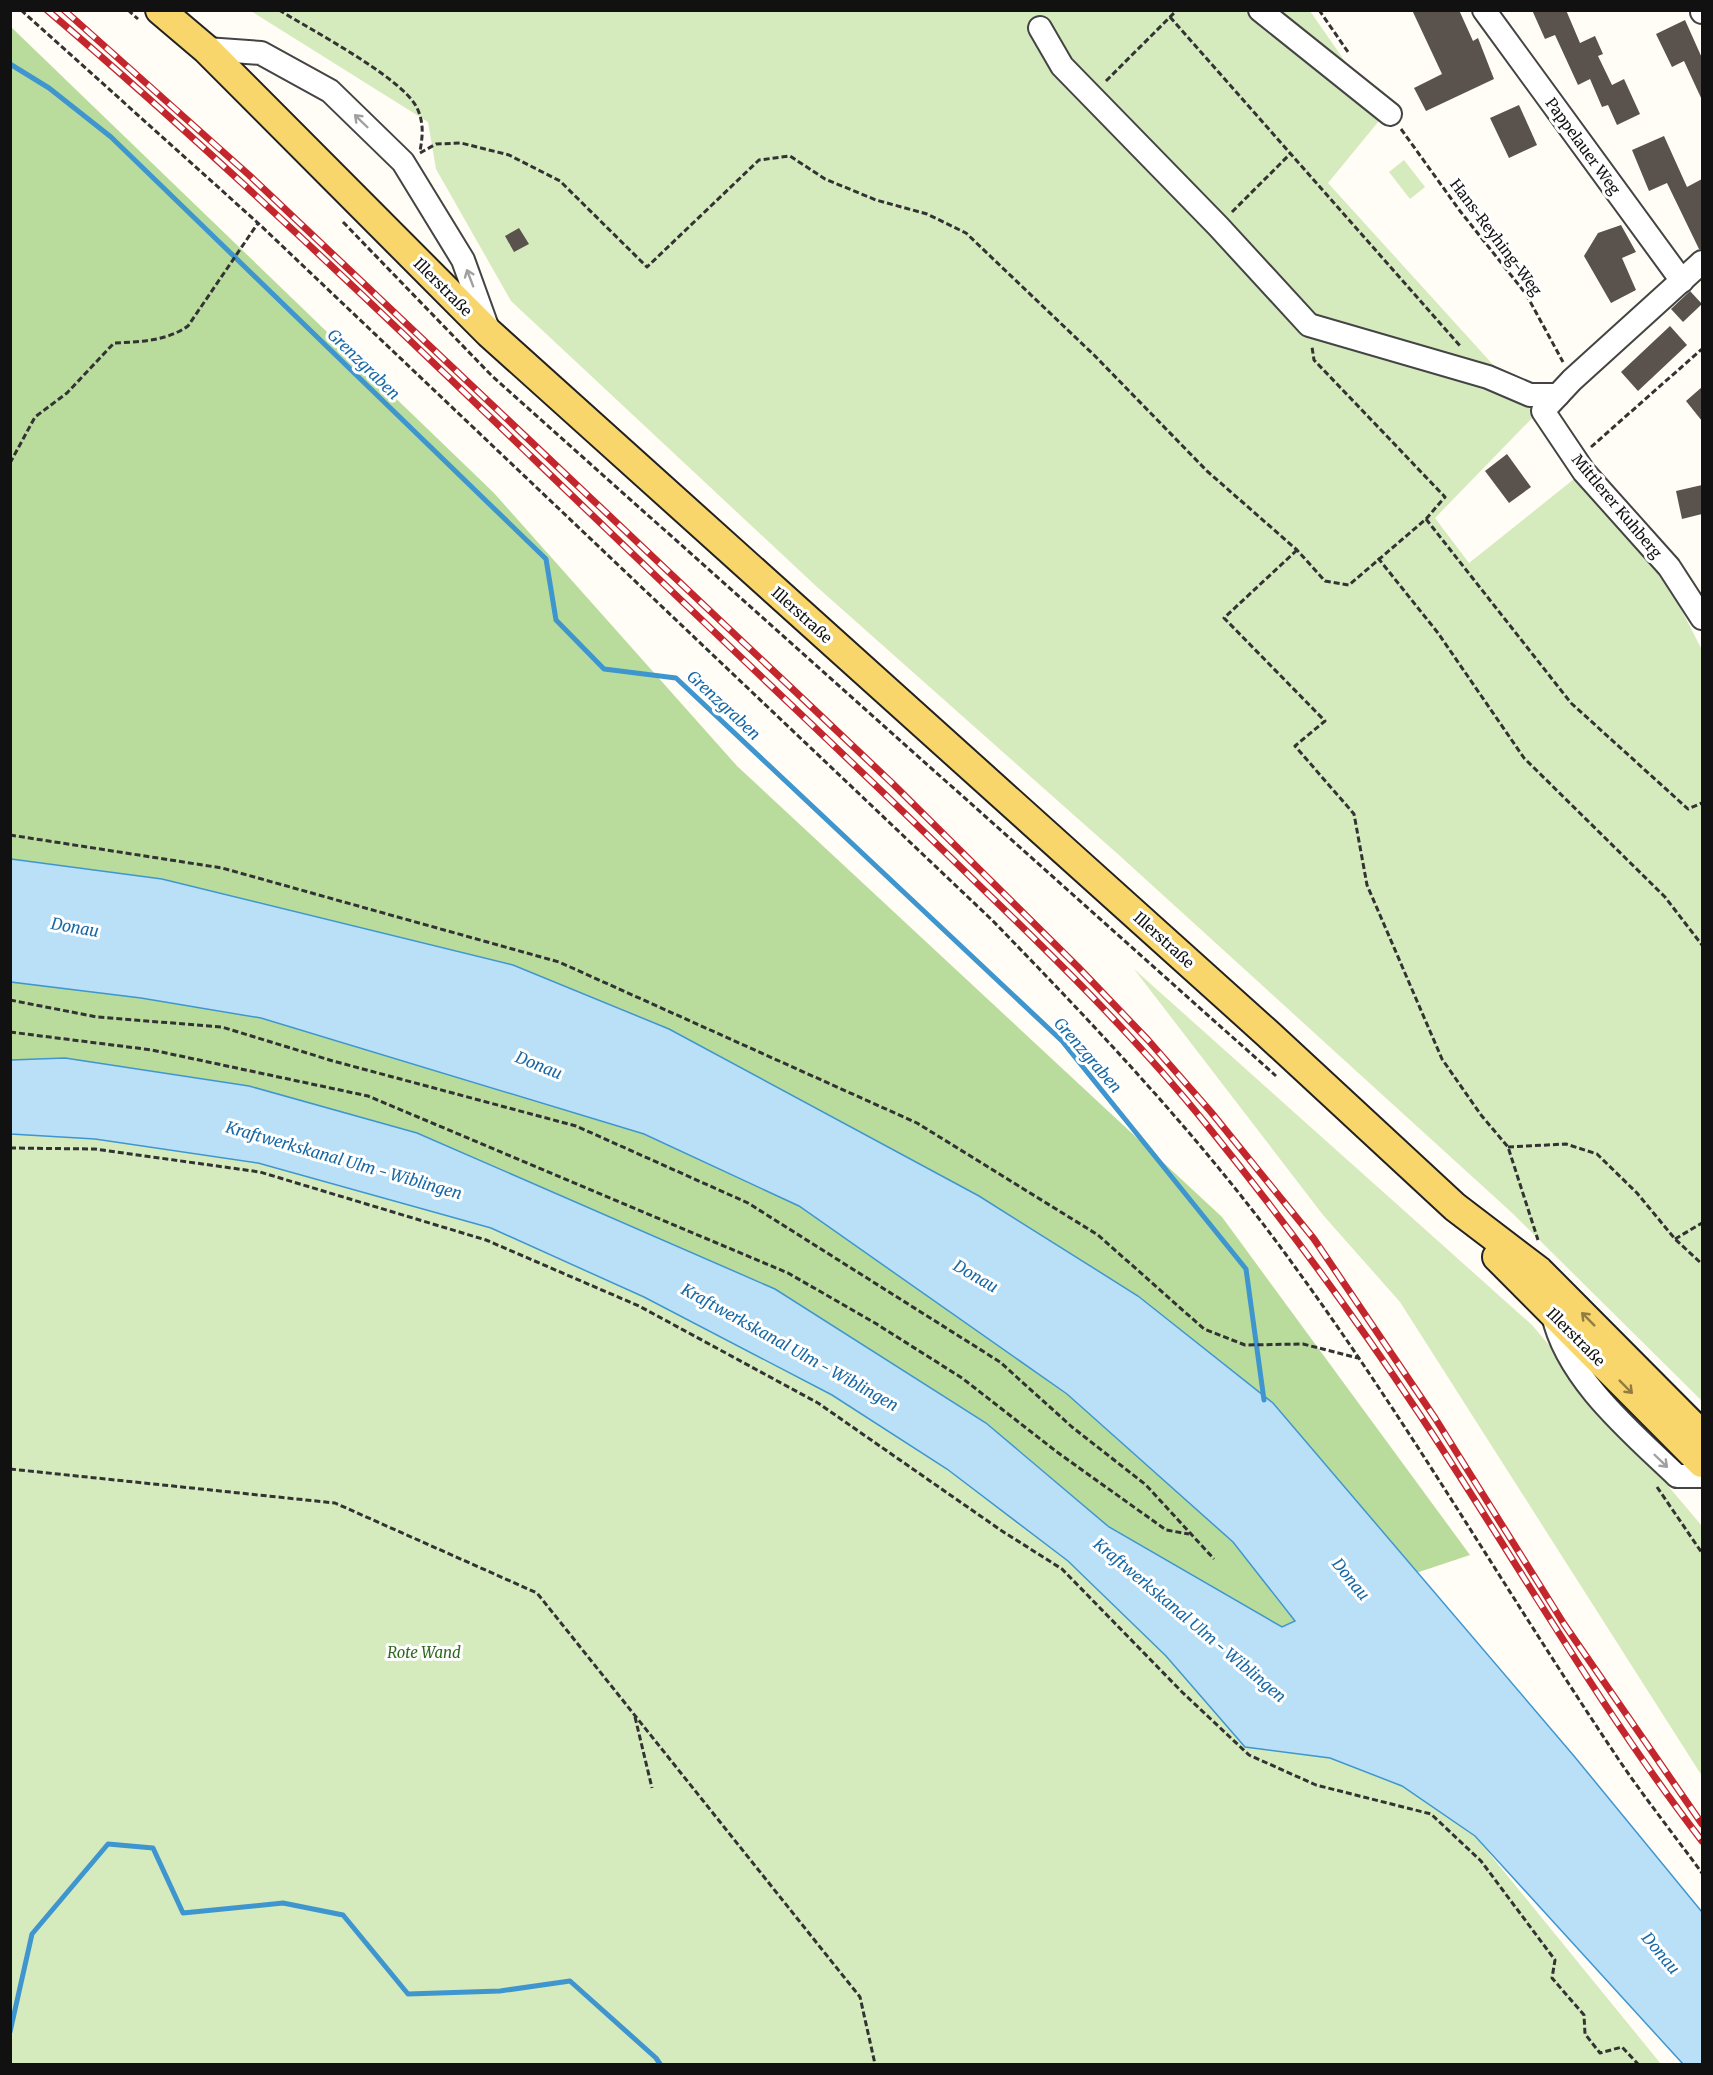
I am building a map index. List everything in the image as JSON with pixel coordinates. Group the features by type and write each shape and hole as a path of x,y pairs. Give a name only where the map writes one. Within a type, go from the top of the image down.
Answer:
{"main road":[{"name":"Illerstraße","path":"160,10 206,49 489,333 1267,1033 1455,1207 1539,1272 1702,1435"},
{"name":"Illerstraße","path":"1455,1207 1497,1256 1553,1315 1702,1462"}],"street":[{"path":"1260,10 1390,114"},
{"name":"Pappelauer Weg","path":"1484,10 1682,281"},
{"path":"1040,28 1062,66 1218,226 1309,325 1488,377 1530,395 1565,387 1702,262"},
{"path":"206,49 261,53 330,91 411,157 463,260 489,333"},
{"name":"Mittlerer Kuhberg","path":"1565,387 1543,411 1576,460 1669,567 1702,618"},
{"path":"1553,1315 1567,1356 1616,1417 1677,1476 1702,1476"}],"path":[{"path":"21,10 258,223 992,920 1095,1026 1175,1115 1250,1206 1360,1358 1612,1750 1702,1873"},
{"path":"279,10 383,74 415,105 424,129 411,157"},
{"path":"1090,96 1177,10"},
{"path":"1170,17 1464,350"},
{"name":"Hans-Reyhing-Weg","path":"1390,114 1460,211 1526,294 1545,326 1565,387"},
{"path":"411,157 436,144 461,142 509,154 560,182 647,267 759,160 790,156 825,178 876,200 927,214 966,233 1095,356 1207,471 1297,550 1325,581 1349,585 1426,519 1444,497 1314,360 1309,325"},
{"path":"1218,226 1291,153"},
{"path":"10,464 35,417 67,393 114,343 135,342 177,334 188,326 258,223"},
{"path":"1576,460 1702,349"},
{"path":"1426,519 1570,703 1688,809 1702,803"},
{"path":"1297,550 1224,618 1325,721 1294,746 1354,814 1367,885 1442,1059 1480,1115 1508,1147 1542,1253 1539,1272"},
{"path":"1378,558 1438,633 1524,758 1665,897 1702,945"},
{"path":"10,835 222,868 559,962 917,1123 1098,1236 1204,1329 1245,1345 1303,1344 1360,1358"},
{"path":"10,1000 97,1017 222,1028 333,1061 576,1126 748,1203 1000,1362 1072,1427 1146,1485 1214,1559"},
{"path":"10,1032 152,1050 368,1096 788,1273 875,1323 962,1378 1057,1452 1166,1530 1191,1534"},
{"path":"1508,1147 1566,1144 1597,1154 1637,1193 1675,1239 1702,1264"},
{"path":"10,1148 95,1149 260,1172 486,1240 639,1306 818,1403 1002,1531 1062,1569 1182,1692 1249,1755 1316,1785 1431,1815 1482,1861 1555,1960 1552,1978 1584,2015 1585,2034 1600,2053 1622,2047 1638,2064"},
{"path":"1675,1239 1702,1223"},
{"path":"10,1470 334,1503 537,1593 860,1997 875,2064"},
{"path":"1653,1482 1702,1553"},
{"path":"634,1713 652,1788"}],"green space":[{"path":"251,11 1310,11 1383,116 1328,183 1537,413 1435,518 1469,563 1579,475 1662,572 1702,650 1702,1401 1510,1211 1120,856 817,587 511,301 436,169 428,122"},
{"path":"10,26 494,493 737,766 1222,1217 1470,1555 1416,1573 1273,1403 1138,1296 979,1196 669,1029 513,965 162,879 11,859"},
{"path":"1404,160 1425,187 1410,199 1389,172"},
{"path":"1134,969 1532,1325 1702,1526 1702,1776 1400,1302 1323,1215"},
{"path":"10,982 141,998 261,1018 644,1134 799,1206 1067,1394 1233,1542 1295,1620 1282,1628 1109,1527 986,1423 775,1289 417,1133 249,1086 65,1058 11,1060"},
{"name":"Rote Wand","path":"10,1134 95,1139 257,1163 491,1228 644,1297 832,1395 947,1469 1068,1561 1166,1656 1245,1747 1330,1758 1403,1786 1475,1836 1661,2064 11,2064"}],"water":[{"path":"11,859 162,879 513,965 669,1029 979,1196 1138,1296 1273,1403 1574,1756 1702,1912 1702,2064 1683,2064 1475,1836 1402,1786 1330,1758 1245,1747 1166,1656 1068,1561 947,1469 832,1395 644,1297 491,1228 258,1163 95,1139 11,1134 11,1060 65,1058 249,1086 417,1133 775,1289 986,1423 1109,1527 1282,1627 1295,1621 1233,1542 1067,1394 799,1206 644,1134 261,1018 141,998 11,982"}],"building":[{"path":"1412,10 1459,10 1473,41 1478,38 1494,79 1426,111 1414,88 1442,74"},
{"path":"1532,10 1566,10 1580,43 1595,36 1603,54 1598,56 1612,85 1624,79 1640,114 1617,125 1608,105 1602,107 1590,79 1578,85 1555,35 1545,39"},
{"path":"1685,20 1702,58 1702,100 1684,61 1672,67 1656,34"},
{"path":"1519,105 1537,145 1509,158 1490,118"},
{"path":"1664,136 1687,187 1702,179 1702,249 1699,249 1667,183 1649,191 1632,150"},
{"path":"1621,225 1636,252 1622,258 1636,290 1611,303 1584,256 1598,233"},
{"path":"519,228 529,244 514,252 505,236"},
{"path":"1690,291 1702,304 1683,322 1671,309"},
{"path":"1670,326 1687,345 1638,391 1621,372"},
{"path":"1702,387 1702,421 1686,401"},
{"path":"1507,454 1531,487 1509,503 1485,471"},
{"path":"1702,485 1702,514 1682,519 1676,491"}],"waterway":[{"name":"Grenzgraben","path":"10,64 49,88 111,137 546,559 556,620 604,669 676,678 1062,1041 1246,1269 1264,1400"},
{"path":"10,2032 32,1934 108,1844 153,1848 183,1913 283,1903 343,1915 408,1994 500,1991 570,1981 660,2064"}],"railway":[{"path":"47,10 215,158 380,312 1012,917 1070,974 1153,1062 1262,1195 1369,1340 1420,1415 1627,1737 1702,1841"},
{"path":"64,10 249,175 892,783 1078,967 1148,1040 1211,1112 1314,1239 1435,1418 1564,1624 1702,1824"}],"water label":[{"name":"Donau","path":"75,927"},
{"name":"Donau","path":"539,1065"},
{"name":"Kraftwerkskanal Ulm - Wiblingen","path":"344,1160"},
{"name":"Donau","path":"976,1276"},
{"name":"Kraftwerkskanal Ulm - Wiblingen","path":"790,1347"},
{"name":"Donau","path":"1351,1579"},
{"name":"Kraftwerkskanal Ulm - Wiblingen","path":"1190,1620"},
{"name":"Donau","path":"1661,1953"}]}
